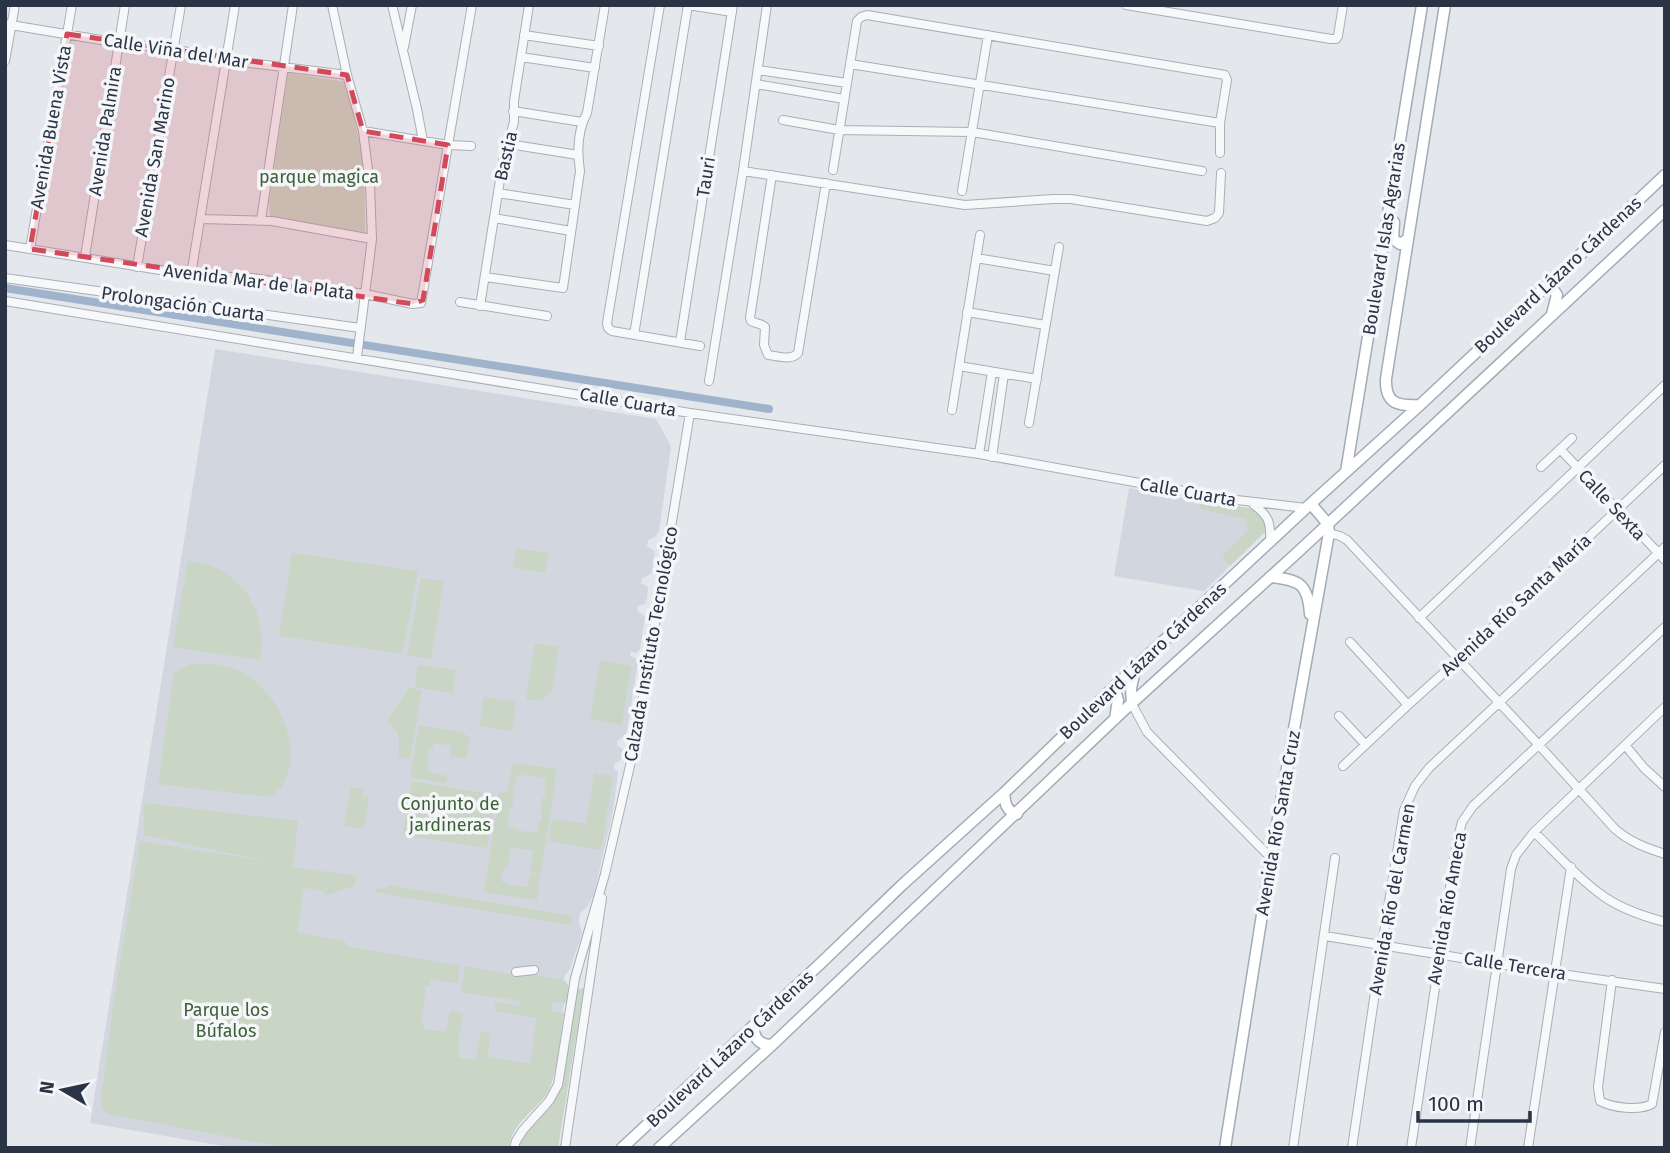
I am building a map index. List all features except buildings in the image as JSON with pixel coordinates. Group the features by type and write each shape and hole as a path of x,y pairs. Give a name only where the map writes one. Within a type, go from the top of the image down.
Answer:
{"main road":[{"name":"Boulevard Islas Agrarias","path":"1346,472 1422,5"},
{"name":"Boulevard Islas Agrarias","path":"1420,405 1395,403 1388,396 1386,387 1444,6"},
{"name":"Boulevard Lázaro Cárdenas","path":"622,1148 1665,175"},
{"path":"1394,176 1400,186 1393,239 1400,244 1408,239"},
{"name":"Boulevard Lázaro Cárdenas","path":"659,1148 772,1045 1115,719 1270,577 1329,529 1665,211"},
{"path":"1549,283 1557,295 1551,317"},
{"path":"1309,506 1329,529"},
{"name":"Avenida Río Santa Cruz","path":"1225,1148 1271,858 1329,529"},
{"path":"1270,577 1293,580 1303,586 1309,603 1311,635"},
{"path":"1132,704 1130,688 1136,667"},
{"path":"1114,687 1118,700 1115,719"},
{"path":"1004,793 1007,808 1017,814"},
{"path":"754,1026 754,1035 759,1042 772,1045"}],"street":[{"path":"5,61 8,24 15,5"},
{"name":"Avenida Buena Vista","path":"30,249 72,5"},
{"name":"Avenida Palmira","path":"85,257 125,5"},
{"name":"Avenida San Marino","path":"137,267 181,5"},
{"path":"191,275 235,5"},
{"path":"261,220 293,5"},
{"path":"332,5 347,75 363,131 369,168 372,239 358,354"},
{"path":"392,5 422,141"},
{"path":"403,50 412,5"},
{"name":"Avenida Mar de la Plata","path":"5,245 191,275 252,278 421,303 472,5"},
{"name":"Bastia","path":"480,306 503,160 514,122 513,111 529,5"},
{"path":"485,277 563,288 580,171 578,155 582,122 587,113 605,5"},
{"path":"660,5 607,323 612,331 700,346"},
{"path":"634,335 688,5 733,9"},
{"path":"709,381 767,5"},
{"path":"1126,5 1331,40 1338,36 1343,5"},
{"name":"Tauri","path":"680,342 733,9"},
{"path":"833,170 857,21 867,15 1225,75 1227,80 1220,123 1220,153"},
{"name":"Calle Viña del Mar","path":"8,24 226,60 347,75"},
{"path":"524,35 599,46"},
{"path":"962,191 988,35"},
{"path":"521,57 595,68"},
{"path":"850,64 1220,123"},
{"path":"758,70 847,83"},
{"path":"756,84 844,99"},
{"path":"513,111 582,122"},
{"path":"783,120 839,130 972,132 1202,171"},
{"path":"363,131 448,145 471,146"},
{"path":"508,144 578,155"},
{"path":"743,171 965,205 1071,199 1208,221 1219,213 1221,173"},
{"path":"772,175 750,318 765,327 764,345 768,355 789,358 798,353 826,183"},
{"path":"498,193 575,205"},
{"path":"494,218 571,232"},
{"path":"202,219 261,220 372,239"},
{"path":"952,410 980,235"},
{"path":"1030,423 1059,247"},
{"path":"976,258 1055,271"},
{"name":"Prolongación Cuarta","path":"5,278 360,331"},
{"name":"Calle Cuarta","path":"5,301 358,354 691,413 979,454 1250,502 1309,506"},
{"path":"460,302 547,316"},
{"path":"967,312 1045,325"},
{"path":"959,366 1037,379"},
{"path":"979,454 992,372"},
{"path":"992,457 1004,374"},
{"path":"1419,618 1665,385"},
{"name":"Calzada Instituto Tecnológico","path":"514,1148 523,1130 556,1089 574,985 605,874 635,744 691,413"},
{"path":"1541,467 1572,439"},
{"name":"Calle Sexta","path":"1560,449 1617,510 1661,550 1665,561"},
{"name":"Avenida Río Santa María","path":"1343,766 1665,465"},
{"name":"Calle Cuarta","path":"1250,502 1268,519 1270,542"},
{"path":"1329,529 1348,540 1615,830 1625,838 1665,854"},
{"name":"Avenida Río del Carmen","path":"1352,1148 1382,945 1404,810 1409,796 1429,768 1661,550"},
{"name":"Avenida Río Ameca","path":"1411,1148 1439,954 1462,822 1473,806 1665,627"},
{"path":"1350,642 1408,705"},
{"path":"1132,704 1152,737 1271,858"},
{"path":"1469,1148 1513,862 1534,832 1665,707"},
{"path":"1339,716 1365,744"},
{"path":"1625,745 1644,768 1665,787"},
{"path":"1534,832 1599,893 1622,907 1665,922"},
{"path":"1293,1148 1335,858"},
{"path":"1528,1148 1571,867"},
{"name":"Calzada Instituto Tecnológico","path":"565,1148 605,874"},
{"name":"Calle Tercera","path":"1325,936 1665,989"},
{"path":"516,972 534,970"},
{"path":"1612,980 1598,1087 1600,1101 1613,1106 1649,1107 1652,1104 1665,1032"},
{"path":"574,985 581,983 589,988"}],"highlighted area":[{"path":"67,34 347,75 363,131 448,145 423,300 413,304 30,249"}],"shaded area":[{"path":"215,349 656,419 671,446 659,532 648,540 647,546 655,551 652,571 642,578 641,583 648,587 647,599 637,610 645,617 640,649 630,655 638,662 627,730 617,745 624,750 622,759 614,764 618,772 613,811 594,894 580,913 582,933 563,981 567,986 552,1076 489,1148 235,1148 90,1123"},
{"path":"1129,488 1253,509 1266,531 1204,591 1114,576"}],"green space":[{"name":"parque magica","path":"288,73 346,82 364,162 365,233 270,216 269,203"},
{"path":"1201,500 1253,509 1265,520 1266,531 1230,566 1222,557 1248,529 1245,519 1200,509"},
{"path":"516,548 548,553 545,573 513,568"},
{"path":"292,553 418,571 402,654 279,636"},
{"path":"188,561 220,570 241,586 249,597 259,621 259,660 173,647"},
{"path":"421,578 444,581 431,659 407,655"},
{"path":"535,643 559,647 552,691 541,701 526,699"},
{"path":"600,660 631,666 622,725 590,719"},
{"path":"209,663 245,674 257,683 278,708 285,724 291,756 282,786 270,797 158,784 174,673 188,665"},
{"path":"418,665 456,670 453,693 415,687"},
{"path":"409,688 422,690 410,759 398,757 398,737 395,728 387,721"},
{"path":"484,697 516,702 512,731 480,726"},
{"path":"419,725 462,732 470,738 466,759 450,756 452,746 434,743 432,750 429,750 428,772 447,776 446,783 410,777"},
{"path":"513,763 557,769 541,874 530,872 533,851 511,847 501,881 507,885 527,887 531,874 540,875 537,900 484,892 499,792 507,793","holes":["517,775 546,779 541,822 537,832 518,831 508,827 513,785"]},
{"path":"594,773 613,777 601,850 549,841 552,819 586,824"},
{"name":"Conjunto de jardineras","path":"412,781 496,795 487,848 403,835"},
{"path":"351,787 363,789 362,796 369,797 364,829 344,826"},
{"name":"Parque los Búfalos","path":"144,803 298,821 293,867 356,876 355,885 325,896 325,891 304,888 297,932 346,942 346,946 460,966 458,983 431,980 430,986 426,986 421,1023 424,1024 424,1029 446,1032 450,1011 463,1013 458,1058 475,1060 481,1032 490,1033 488,1057 530,1064 537,1018 495,1011 495,1002 519,1006 520,1001 461,992 465,966 525,977 531,975 564,980 569,988 566,1003 553,1002 551,1011 564,1013 552,1083 544,1097 515,1130 509,1148 288,1148 109,1114 103,1109 101,1101 113,1007 140,841 270,862 144,835"},
{"path":"389,885 572,916 571,925 375,892 376,888 385,889"},
{"path":"584,988 558,1148 518,1148 525,1131 548,1110 561,1086 575,995 578,989"}],"waterway":[{"path":"5,288 769,409"}]}
